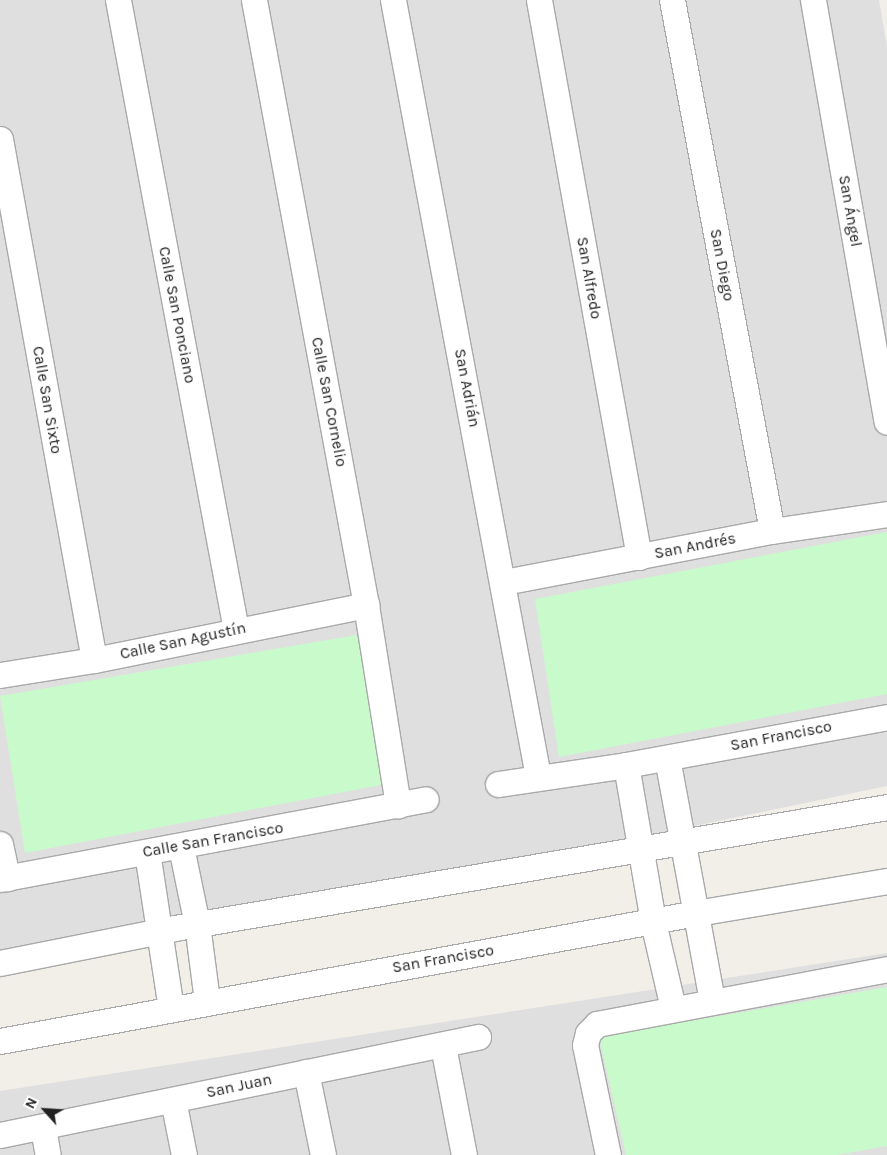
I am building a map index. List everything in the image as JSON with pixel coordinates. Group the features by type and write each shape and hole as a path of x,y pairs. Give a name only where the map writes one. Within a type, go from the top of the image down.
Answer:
{"street":[{"name":"Calle San Ponciano","path":"118,0 236,630"},
{"name":"Calle San Cornelio","path":"254,0 366,605 398,805"},
{"name":"San Adrián","path":"393,0 504,582 538,776"},
{"name":"San Alfredo","path":"539,0 639,557"},
{"name":"San Diego","path":"672,0 772,531"},
{"name":"San Ángel","path":"813,0 887,422"},
{"name":"Calle San Sixto","path":"0,139 94,660"},
{"name":"San Andrés","path":"504,582 772,531 887,514"},
{"name":"Calle San Agustín","path":"0,675 94,660 366,605"},
{"name":"San Francisco","path":"498,784 538,776 626,765 887,717"},
{"path":"666,758 684,840 712,1000"},
{"path":"626,765 653,922 673,1008"},
{"name":"Calle San Francisco","path":"3,878 181,847 426,799"},
{"path":"0,963 197,924 887,807"},
{"path":"0,844 3,878"},
{"path":"181,847 197,924 207,1001"},
{"path":"147,852 172,1008"},
{"name":"San Francisco","path":"0,1041 207,1001 696,913 887,881"},
{"path":"608,1155 586,1058 588,1033 596,1024 712,1000 887,969"},
{"name":"San Juan","path":"0,1135 43,1128 306,1072 443,1046 478,1037"},
{"path":"443,1046 464,1155"},
{"path":"306,1072 323,1155"},
{"path":"173,1100 184,1155"},
{"path":"43,1128 48,1155"}],"shaded area":[{"path":"0,0 879,0 887,47 887,786 0,970"},
{"path":"887,953 887,1155 0,1155 0,1091"}],"green space":[{"path":"887,532 887,694 559,757 535,599"},
{"path":"357,635 391,783 25,853 0,696"},
{"path":"887,987 887,1146 837,1155 626,1155 599,1037"}]}
